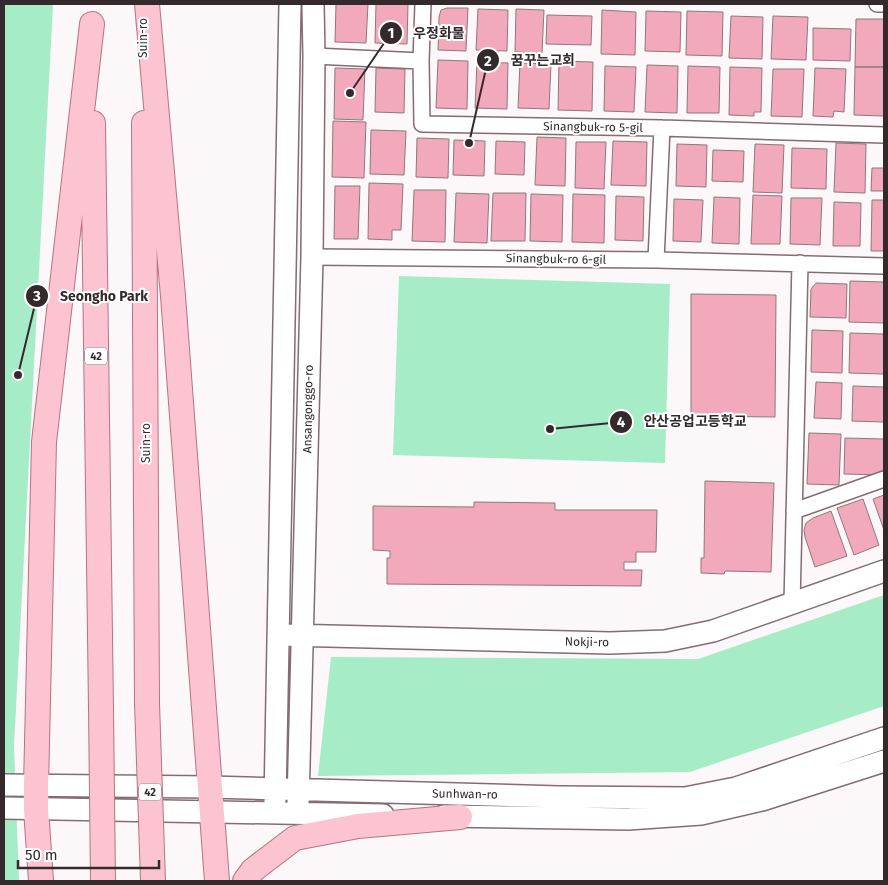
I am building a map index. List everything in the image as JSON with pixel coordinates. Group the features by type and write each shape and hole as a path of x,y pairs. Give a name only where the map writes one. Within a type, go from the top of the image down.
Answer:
{"main road":[{"name":"Suin-ro","path":"143,4 147,703 153,881"},
{"path":"147,4 174,296 217,881"},
{"path":"42,881 36,786 44,442 92,14"},
{"name":"42","path":"92,14 103,881"},
{"path":"245,881 253,870 295,838 358,826 460,817"}],"street":[{"name":"Ansangonggo-ro","path":"275,812 290,4"},
{"name":"Ansangonggo-ro","path":"297,813 312,257 313,4"},
{"name":"Sinangbuk-ro 5-gil","path":"423,4 421,61 422,124 662,128 884,135"},
{"path":"877,4 884,4"},
{"path":"314,56 421,61"},
{"path":"656,260 662,128"},
{"name":"Sinangbuk-ro 6-gil","path":"312,257 656,260 884,266"},
{"path":"792,604 800,263"},
{"path":"794,511 884,479"},
{"name":"Nokji-ro","path":"279,635 610,643 665,641 713,631 884,571"},
{"name":"Sunhwan-ro","path":"4,785 210,786 559,797 685,798 736,788 884,738"},
{"name":"Sunhwan-ro","path":"4,808 628,819 701,814 762,800 884,761"}],"green space":[{"path":"4,4 53,4 14,746 19,881 4,881"},
{"path":"399,276 670,284 665,463 393,455"},
{"path":"884,595 884,706 690,772 318,776 331,657 698,659"}],"building":[{"path":"336,4 368,4 366,43 335,42"},
{"path":"376,4 408,4 407,44 375,43"},
{"path":"447,8 468,8 466,51 438,50 439,17 441,10"},
{"path":"478,9 508,10 507,51 476,50"},
{"path":"516,9 544,10 542,53 515,52"},
{"path":"602,10 636,12 635,55 601,54"},
{"path":"646,11 681,12 680,52 645,51"},
{"path":"687,11 723,12 722,56 686,55"},
{"path":"547,15 592,16 591,45 546,44"},
{"path":"731,16 763,17 762,59 729,58"},
{"path":"773,16 808,17 806,60 771,59"},
{"path":"856,19 884,19 884,67 855,67"},
{"path":"813,28 851,29 850,61 813,60"},
{"path":"438,60 468,61 467,109 436,108"},
{"path":"559,61 593,62 592,111 558,110"},
{"path":"477,62 508,63 507,109 475,108"},
{"path":"520,63 551,64 549,109 518,108"},
{"path":"647,65 678,66 677,113 645,112"},
{"path":"605,66 636,67 634,112 604,111"},
{"path":"688,66 720,67 719,113 687,113"},
{"path":"730,67 762,68 761,112 754,112 754,116 729,115"},
{"path":"855,67 884,67 884,116 854,115"},
{"path":"335,68 365,69 363,120 334,119"},
{"path":"376,68 405,69 404,113 375,112"},
{"path":"815,68 846,69 844,112 834,111 833,117 813,116"},
{"path":"773,69 804,69 802,117 771,116"},
{"path":"333,121 366,122 364,178 332,177"},
{"path":"371,130 406,131 404,175 370,174"},
{"path":"537,137 566,138 565,186 535,185"},
{"path":"417,138 449,139 448,178 416,177"},
{"path":"454,140 485,141 484,176 453,175"},
{"path":"496,141 525,142 524,175 495,174"},
{"path":"613,141 647,142 646,186 611,185"},
{"path":"576,142 606,142 604,189 575,188"},
{"path":"836,143 866,144 865,193 834,192"},
{"path":"677,144 707,145 706,187 676,186"},
{"path":"755,144 784,145 782,193 753,192"},
{"path":"792,148 827,149 826,189 791,188"},
{"path":"713,150 744,151 743,182 712,181"},
{"path":"872,168 884,168 884,191 871,191"},
{"path":"369,183 403,184 401,230 392,230 392,240 368,239"},
{"path":"335,186 360,186 358,239 334,239"},
{"path":"414,190 446,190 445,242 412,241"},
{"path":"456,193 489,194 487,243 454,242"},
{"path":"493,193 526,193 525,241 491,241"},
{"path":"531,194 563,195 562,242 530,241"},
{"path":"573,194 605,195 604,243 572,242"},
{"path":"753,195 782,196 780,244 751,244"},
{"path":"616,196 644,197 643,241 615,240"},
{"path":"714,197 740,198 739,244 712,243"},
{"path":"791,198 822,198 820,245 790,244"},
{"path":"674,199 703,200 701,242 673,241"},
{"path":"872,200 884,200 884,251 871,251"},
{"path":"834,202 861,203 860,246 833,246"},
{"path":"850,281 884,282 884,323 849,322"},
{"path":"816,283 847,284 846,318 810,317 811,289"},
{"path":"691,294 776,295 775,417 691,416"},
{"path":"812,330 843,331 842,373 811,372"},
{"path":"850,333 884,334 884,374 849,373"},
{"path":"816,382 842,383 841,419 814,418"},
{"path":"853,386 884,387 884,422 852,421"},
{"path":"809,433 841,434 839,485 807,484"},
{"path":"845,438 884,439 884,475 844,474"},
{"path":"705,481 774,483 771,572 725,571 724,574 701,573 701,558 704,558"},
{"path":"884,495 884,530 873,499"},
{"path":"863,499 879,545 854,555 837,508"},
{"path":"474,502 555,503 555,510 657,510 656,552 636,552 636,562 624,562 624,570 642,570 641,586 387,584 387,558 390,558 390,551 373,550 373,506 474,507"},
{"path":"831,511 847,556 815,567 805,537 806,523"}],"place":[{"name":"우정화물","path":"350,93"},
{"name":"꿈꾸는교회","path":"469,143"},
{"name":"Seongho Park","path":"18,375"},
{"name":"안산공업고등학교","path":"550,429"}]}
